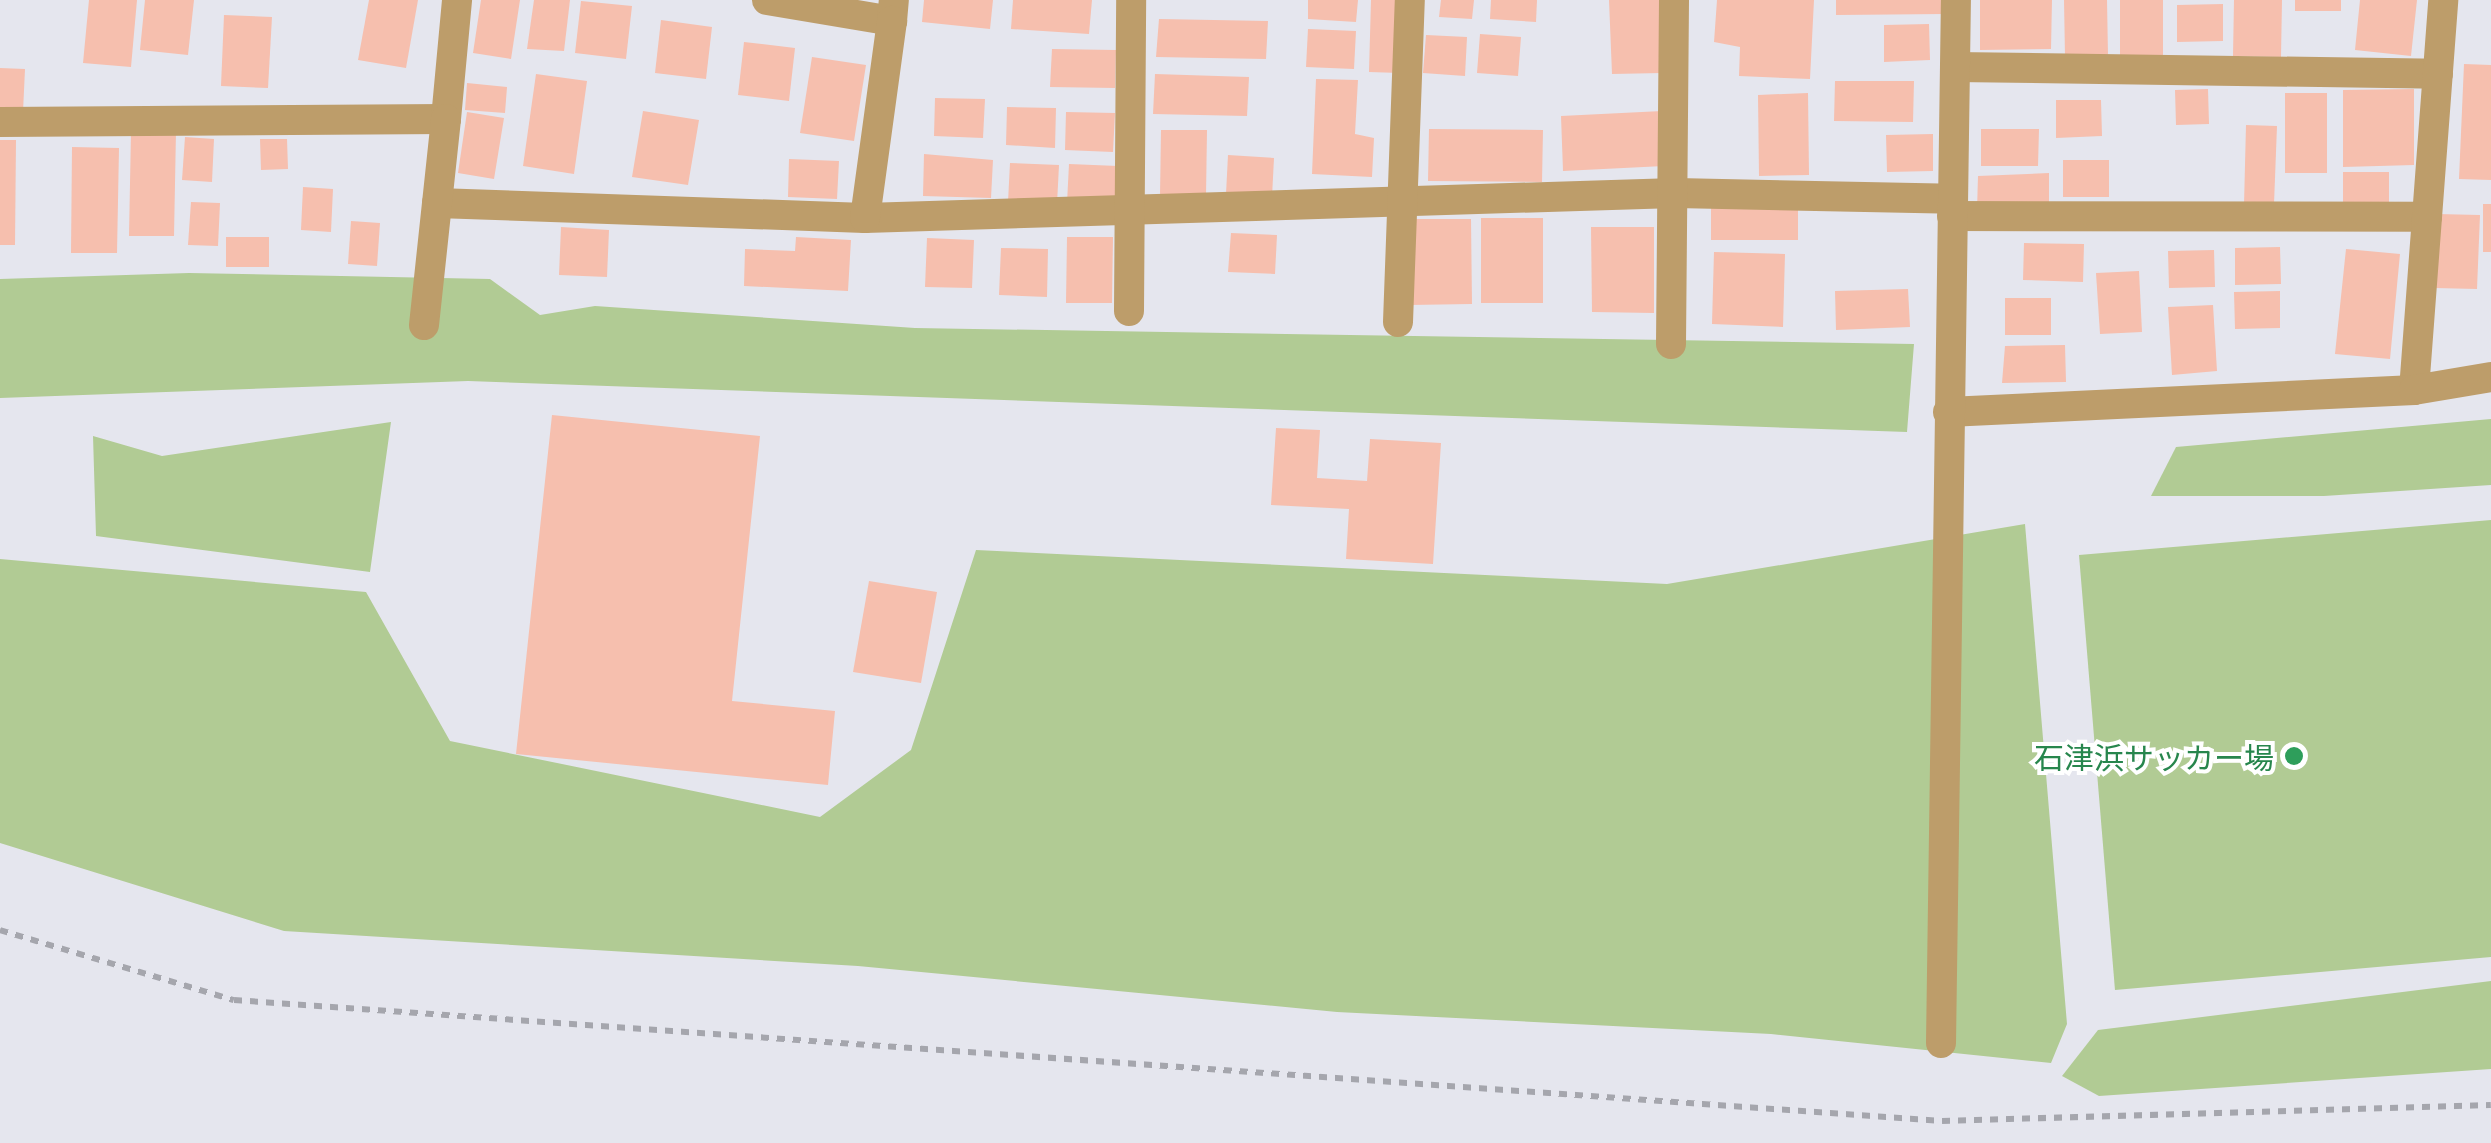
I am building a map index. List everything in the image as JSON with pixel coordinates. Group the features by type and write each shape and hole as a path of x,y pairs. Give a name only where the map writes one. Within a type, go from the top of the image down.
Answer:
{"street":[{"path":"424,326 457,0"},
{"path":"767,0 893,11 865,218"},
{"path":"1128,311 1131,0"},
{"path":"1398,322 1398,204 1410,0"},
{"path":"1671,344 1676,192 1674,0"},
{"path":"1940,1042 1956,0"},
{"path":"2414,390 2443,0"},
{"path":"1954,67 2438,74"},
{"path":"0,122 446,119"},
{"path":"437,203 865,218 1130,214 1676,192 1952,208 2427,216"},
{"path":"1948,412 2414,390 2491,377"}],"path":[{"path":"0,930 234,1000 1942,1121 2491,1106"}],"green space":[{"path":"189,273 490,279 540,315 595,306 915,328 1914,344 1907,432 468,381 0,398 0,279"},
{"path":"2491,419 2491,485 2324,496 2151,496 2176,447"},
{"path":"391,422 370,572 96,536 93,436 162,456"},
{"name":"石津浜サッカー場","path":"2491,520 2491,957 2115,990 2079,555"},
{"path":"2025,524 2067,1024 2051,1063 1771,1034 1337,1012 858,966 284,931 0,843 0,559 366,592 450,741 820,817 911,750 976,550 1667,584"},
{"path":"2491,981 2491,1069 2099,1096 2062,1076 2098,1030"}],"building":[{"path":"89,0 137,0 131,67 83,63"},
{"path":"145,0 194,0 188,55 140,50"},
{"path":"369,0 418,0 406,68 358,60"},
{"path":"481,0 520,0 511,59 473,53"},
{"path":"534,0 570,0 564,51 527,49"},
{"path":"924,0 993,0 990,29 922,22"},
{"path":"1013,0 1092,0 1089,34 1011,29"},
{"path":"1308,0 1358,0 1356,22 1308,19"},
{"path":"1371,0 1399,0 1400,73 1369,72"},
{"path":"1441,0 1474,0 1472,19 1439,17"},
{"path":"1491,0 1537,0 1536,22 1490,19"},
{"path":"1609,0 1660,0 1662,73 1612,74"},
{"path":"1717,0 1814,0 1810,79 1739,76 1740,47 1714,42"},
{"path":"1836,0 1945,0 1945,14 1836,15"},
{"path":"1980,0 2052,0 2051,49 1980,50"},
{"path":"2064,0 2107,0 2108,56 2065,57"},
{"path":"2120,0 2163,0 2163,57 2120,56"},
{"path":"2234,0 2282,0 2281,57 2233,56"},
{"path":"2295,0 2341,0 2341,11 2295,11"},
{"path":"2360,0 2417,0 2411,56 2355,50"},
{"path":"581,1 632,6 626,59 575,53"},
{"path":"2223,4 2223,41 2177,42 2177,5"},
{"path":"224,15 272,17 268,88 221,86"},
{"path":"1159,19 1268,21 1266,59 1156,57"},
{"path":"661,20 712,27 706,79 655,73"},
{"path":"1929,24 1930,60 1884,62 1884,25"},
{"path":"1308,29 1356,31 1354,69 1306,67"},
{"path":"1480,34 1521,37 1518,76 1477,73"},
{"path":"1426,35 1467,37 1465,76 1423,73"},
{"path":"744,42 795,48 789,101 738,95"},
{"path":"1052,49 1116,50 1115,88 1050,87"},
{"path":"812,57 866,65 854,141 800,133"},
{"path":"2464,64 2491,65 2491,180 2459,179"},
{"path":"0,68 25,69 23,112 0,111"},
{"path":"536,74 587,81 574,174 523,166"},
{"path":"1155,74 1249,77 1247,116 1153,114"},
{"path":"1316,79 1358,80 1355,134 1374,138 1372,177 1312,174"},
{"path":"1835,81 1914,81 1913,122 1834,121"},
{"path":"467,83 507,87 505,113 465,110"},
{"path":"2208,89 2209,124 2176,125 2175,90"},
{"path":"2414,89 2414,165 2343,167 2343,90"},
{"path":"1808,93 1809,175 1759,176 1758,95"},
{"path":"2285,93 2327,93 2327,173 2285,173"},
{"path":"935,98 985,99 983,138 934,136"},
{"path":"2056,100 2101,100 2102,136 2056,138"},
{"path":"1007,107 1056,108 1055,148 1006,145"},
{"path":"643,111 699,120 688,185 632,177"},
{"path":"1662,111 1664,166 1563,171 1561,116"},
{"path":"467,112 504,118 494,179 458,173"},
{"path":"1066,112 1115,113 1113,152 1065,150"},
{"path":"2246,125 2277,126 2274,204 2244,205"},
{"path":"1429,129 1543,130 1542,182 1428,181"},
{"path":"1981,129 2039,129 2038,166 1981,166"},
{"path":"1161,130 1207,130 1206,196 1160,196"},
{"path":"131,131 176,131 174,236 129,236"},
{"path":"1933,134 1933,171 1887,172 1886,135"},
{"path":"185,137 214,139 212,182 182,180"},
{"path":"260,139 287,139 288,169 261,170"},
{"path":"0,140 16,140 15,245 0,245"},
{"path":"72,147 119,148 117,253 71,253"},
{"path":"924,154 993,160 991,198 923,196"},
{"path":"1228,155 1274,158 1272,197 1226,194"},
{"path":"789,159 839,161 837,199 788,197"},
{"path":"2063,160 2109,160 2109,197 2063,197"},
{"path":"1010,163 1059,165 1057,204 1008,202"},
{"path":"1069,164 1118,166 1116,205 1067,203"},
{"path":"2343,172 2389,172 2389,209 2343,210"},
{"path":"2049,173 2049,210 1977,210 1978,176"},
{"path":"303,187 333,189 331,232 301,230"},
{"path":"191,202 220,203 218,246 188,245"},
{"path":"1711,204 1798,204 1798,240 1711,240"},
{"path":"2483,204 2491,204 2491,252 2483,252"},
{"path":"2437,214 2480,215 2477,289 2435,288"},
{"path":"1481,218 1543,218 1543,303 1481,303"},
{"path":"1409,219 1471,219 1472,304 1409,305"},
{"path":"351,221 380,223 377,266 348,264"},
{"path":"561,227 609,230 607,277 559,275"},
{"path":"1591,227 1654,227 1654,313 1592,312"},
{"path":"1231,233 1277,235 1275,274 1228,272"},
{"path":"226,237 269,237 269,267 226,267"},
{"path":"796,237 851,240 848,291 744,286 745,249 795,251"},
{"path":"1067,237 1113,237 1112,303 1066,303"},
{"path":"927,238 974,240 972,288 925,287"},
{"path":"2024,243 2084,244 2083,282 2023,280"},
{"path":"2280,247 2281,284 2235,285 2235,248"},
{"path":"1001,248 1048,249 1047,297 999,295"},
{"path":"2346,249 2400,254 2390,359 2335,354"},
{"path":"2214,250 2215,287 2169,288 2168,251"},
{"path":"1714,252 1785,254 1783,327 1712,324"},
{"path":"2139,271 2142,332 2100,334 2096,273"},
{"path":"1908,289 1910,327 1836,330 1835,291"},
{"path":"2280,291 2280,328 2235,329 2234,292"},
{"path":"2005,298 2051,298 2051,335 2005,335"},
{"path":"2213,305 2217,371 2172,375 2168,307"},
{"path":"2065,345 2066,382 2002,383 2005,346"},
{"path":"552,415 760,436 732,701 835,711 828,785 516,754"},
{"path":"1276,428 1320,430 1317,478 1367,481 1370,439 1441,443 1433,564 1346,559 1349,509 1271,505"},
{"path":"869,581 937,592 921,683 853,672"}],"place":[{"name":"石津浜サッカー場","path":"2294,756"}]}
